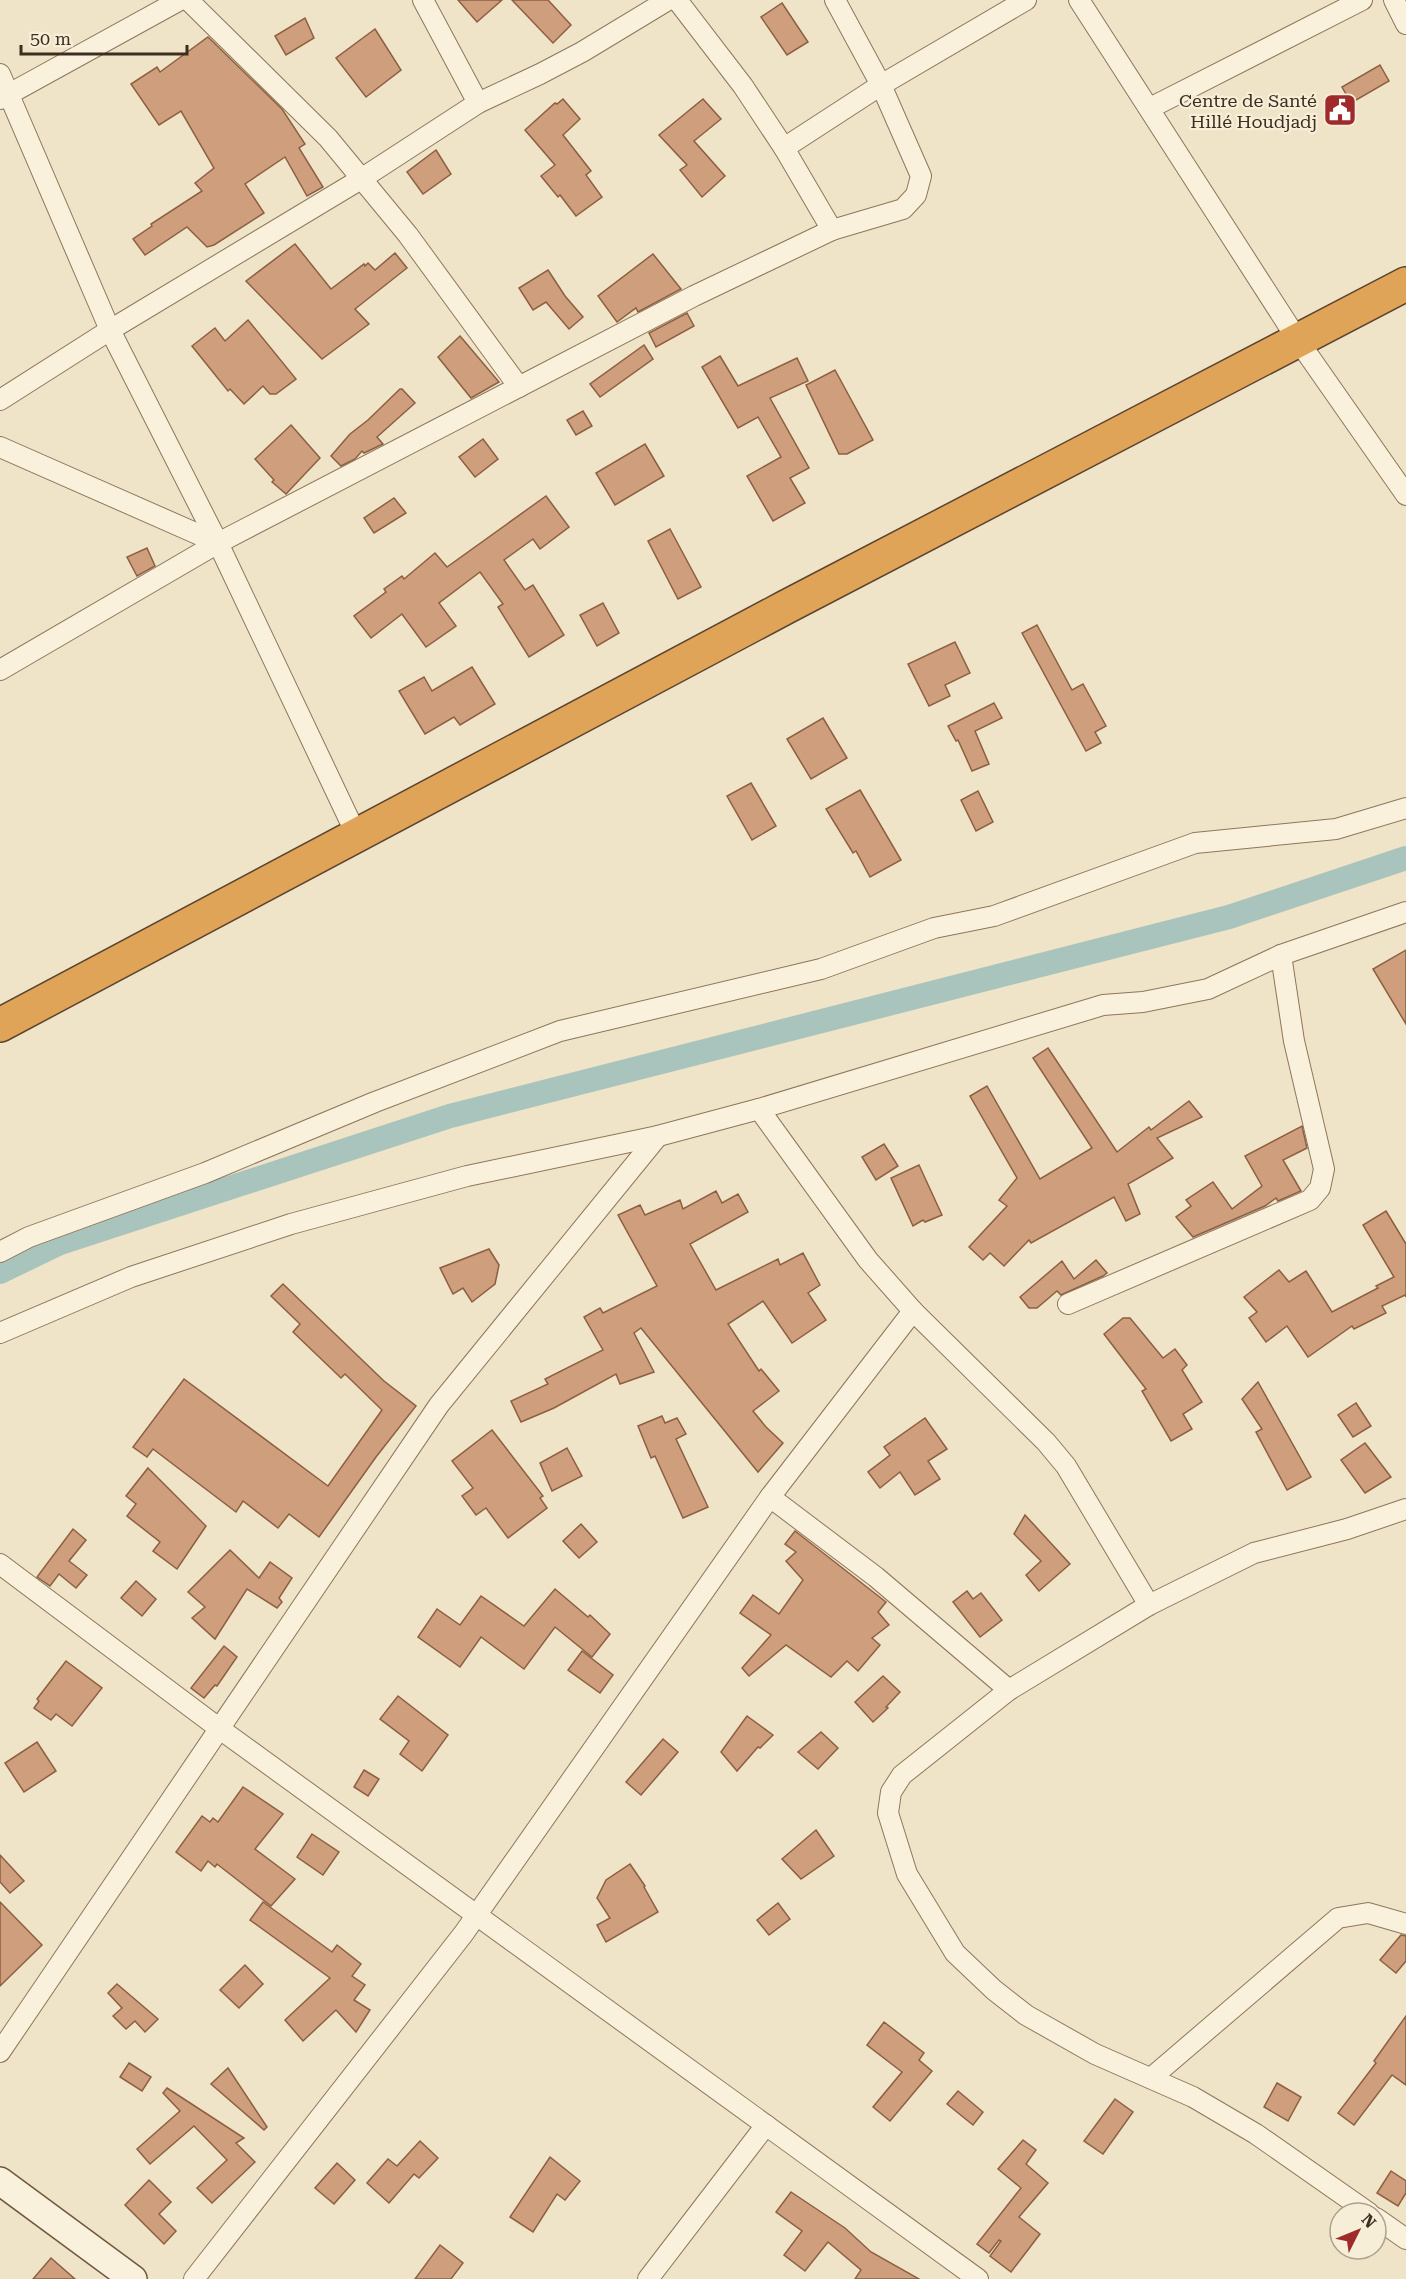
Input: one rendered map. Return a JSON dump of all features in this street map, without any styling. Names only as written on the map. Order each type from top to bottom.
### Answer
[{"type":"highway","points":[[0,1025],[786,607],[1406,284]]},
{"type":"main road","points":[[0,2181],[133,2279]]},
{"type":"street","points":[[5,96],[180,0]]},
{"type":"street","points":[[188,0],[328,138],[415,243],[519,387]]},
{"type":"street","points":[[423,0],[477,103]]},
{"type":"street","points":[[0,400],[110,330],[362,179],[477,103],[582,52],[668,0]]},
{"type":"street","points":[[676,0],[743,86],[784,148],[832,230]]},
{"type":"street","points":[[0,670],[218,543],[694,296],[832,230],[903,209],[916,195],[921,176],[881,85],[835,0]]},
{"type":"street","points":[[784,148],[881,85],[1026,0]]},
{"type":"street","points":[[1079,0],[1297,339],[1406,495]]},
{"type":"street","points":[[1150,108],[1362,0]]},
{"type":"street","points":[[1394,0],[1406,24]]},
{"type":"street","points":[[0,74],[5,96],[110,330],[218,543],[357,836]]},
{"type":"street","points":[[0,447],[218,543]]},
{"type":"street","points":[[0,1252],[29,1237],[205,1173],[375,1102],[560,1032],[821,969],[934,928],[994,916],[1195,843],[1336,829],[1406,808]]},
{"type":"street","points":[[0,1333],[131,1277],[291,1224],[467,1176],[658,1136],[759,1109],[1103,1005],[1143,1002],[1208,989],[1281,955],[1406,912]]},
{"type":"street","points":[[1068,1304],[1310,1200],[1320,1188],[1324,1168],[1294,1041],[1281,955]]},
{"type":"street","points":[[759,1109],[868,1260],[913,1311],[1029,1424],[1066,1466],[1149,1605]]},
{"type":"street","points":[[0,2052],[440,1405],[658,1136]]},
{"type":"street","points":[[194,2279],[477,1915],[770,1497],[913,1311]]},
{"type":"street","points":[[770,1497],[876,1577],[1009,1690]]},
{"type":"street","points":[[1352,2201],[1256,2134],[1193,2097],[1095,2054],[1026,2015],[994,1990],[955,1953],[907,1874],[888,1813],[891,1792],[902,1775],[1009,1690],[1149,1605],[1254,1553],[1347,1529],[1406,1509]]},
{"type":"street","points":[[0,1564],[220,1729],[978,2279]]},
{"type":"street","points":[[1150,2078],[1338,1918],[1368,1913],[1406,1924]]},
{"type":"street","points":[[648,2279],[766,2125]]},
{"type":"street","points":[[1388,2226],[1406,2239]]},
{"type":"building","points":[[458,0],[502,0],[477,22]]},
{"type":"building","points":[[512,0],[548,0],[571,25],[553,43]]},
{"type":"building","points":[[782,3],[808,42],[787,55],[761,17]]},
{"type":"building","points":[[305,18],[314,38],[286,55],[275,36]]},
{"type":"building","points":[[375,29],[401,70],[366,97],[336,58]]},
{"type":"building","points":[[208,37],[282,109],[305,144],[299,148],[323,187],[307,196],[285,157],[245,184],[264,213],[214,245],[207,247],[187,227],[145,255],[133,239],[152,226],[151,224],[202,191],[195,183],[214,168],[181,111],[159,125],[131,84],[157,67],[160,72]]},
{"type":"building","points":[[1380,65],[1389,81],[1351,103],[1342,87]]},
{"type":"building","points":[[563,99],[580,119],[563,135],[591,171],[586,175],[602,197],[576,216],[541,176],[555,165],[525,130],[555,103]]},
{"type":"building","points":[[703,99],[721,119],[694,141],[725,176],[702,197],[680,170],[687,165],[659,135]]},
{"type":"building","points":[[436,150],[451,174],[423,194],[407,172]]},
{"type":"building","points":[[295,244],[331,289],[364,264],[365,266],[368,263],[375,270],[395,253],[407,268],[355,309],[369,324],[322,359],[246,281]]},
{"type":"building","points":[[653,254],[681,289],[638,312],[636,308],[617,322],[598,296]]},
{"type":"building","points":[[548,270],[565,296],[583,317],[569,329],[546,302],[533,310],[519,288]]},
{"type":"building","points":[[687,313],[694,326],[656,347],[649,333]]},
{"type":"building","points":[[248,320],[296,379],[276,394],[270,394],[263,386],[244,404],[230,389],[228,391],[192,346],[215,328],[225,341]]},
{"type":"building","points":[[460,336],[499,382],[471,398],[438,357]]},
{"type":"building","points":[[644,345],[653,359],[600,397],[590,384]]},
{"type":"building","points":[[720,356],[738,386],[797,358],[808,381],[770,398],[809,468],[790,478],[805,503],[773,521],[747,476],[781,457],[758,417],[738,428],[702,367]]},
{"type":"building","points":[[835,370],[873,440],[847,454],[839,454],[806,385]]},
{"type":"building","points":[[400,389],[415,403],[377,437],[383,444],[364,453],[362,451],[355,459],[341,466],[331,456],[350,434]]},
{"type":"building","points":[[583,411],[592,426],[576,435],[567,420]]},
{"type":"building","points":[[291,425],[320,458],[286,494],[272,482],[274,480],[255,459]]},
{"type":"building","points":[[483,439],[498,459],[475,477],[459,457]]},
{"type":"building","points":[[645,444],[664,476],[615,505],[596,473]]},
{"type":"building","points":[[546,496],[569,527],[540,549],[533,539],[504,560],[525,590],[533,585],[564,635],[529,657],[498,607],[503,604],[480,572],[439,603],[456,626],[426,647],[402,614],[371,638],[354,616],[386,592],[384,589],[402,576],[404,579],[435,553],[447,567]]},
{"type":"building","points":[[394,498],[406,513],[374,533],[364,518]]},
{"type":"building","points":[[670,529],[701,587],[678,599],[648,541]]},
{"type":"building","points":[[147,548],[155,566],[137,576],[127,557]]},
{"type":"building","points":[[603,603],[619,633],[597,646],[580,615]]},
{"type":"building","points":[[1037,625],[1072,690],[1083,684],[1106,726],[1095,732],[1101,743],[1086,751],[1022,633]]},
{"type":"building","points":[[955,642],[970,673],[945,685],[950,696],[929,706],[908,664]]},
{"type":"building","points":[[472,667],[495,704],[460,725],[454,717],[425,734],[399,691],[424,677],[432,691]]},
{"type":"building","points":[[994,703],[1002,718],[975,731],[989,764],[972,771],[958,740],[956,741],[948,726]]},
{"type":"building","points":[[823,718],[847,758],[811,779],[787,739]]},
{"type":"building","points":[[751,783],[776,826],[752,840],[727,796]]},
{"type":"building","points":[[860,790],[901,860],[870,877],[856,851],[853,853],[826,809]]},
{"type":"building","points":[[978,791],[993,822],[976,831],[961,800]]},
{"type":"building","points":[[1406,950],[1406,1024],[1373,969]]},
{"type":"building","points":[[1048,1048],[1117,1152],[1149,1127],[1151,1130],[1189,1101],[1202,1117],[1157,1138],[1173,1158],[1128,1184],[1140,1214],[1126,1221],[1114,1197],[1031,1243],[1029,1240],[1004,1266],[990,1253],[983,1260],[969,1247],[1007,1206],[999,1200],[1017,1178],[970,1096],[987,1086],[1040,1179],[1092,1148],[1033,1058]]},
{"type":"building","points":[[1302,1126],[1307,1148],[1283,1160],[1301,1191],[1278,1201],[1276,1198],[1265,1206],[1193,1237],[1176,1217],[1191,1206],[1186,1200],[1213,1182],[1232,1209],[1262,1186],[1245,1156]]},
{"type":"building","points":[[884,1144],[898,1166],[876,1180],[862,1157]]},
{"type":"building","points":[[919,1165],[942,1215],[925,1222],[923,1220],[913,1226],[891,1178]]},
{"type":"building","points":[[716,1191],[722,1203],[738,1194],[748,1212],[690,1244],[716,1290],[778,1259],[780,1265],[803,1253],[820,1285],[808,1293],[826,1320],[792,1343],[763,1301],[728,1324],[759,1371],[761,1369],[779,1391],[753,1411],[783,1443],[758,1472],[641,1328],[634,1333],[654,1372],[620,1384],[616,1374],[554,1408],[521,1422],[511,1401],[548,1384],[545,1379],[603,1350],[584,1317],[600,1308],[603,1313],[657,1286],[618,1215],[640,1205],[645,1215],[680,1200],[683,1209]]},
{"type":"building","points":[[1386,1211],[1406,1244],[1406,1297],[1405,1295],[1382,1306],[1386,1313],[1354,1329],[1352,1326],[1308,1357],[1287,1326],[1266,1342],[1249,1318],[1257,1312],[1244,1297],[1279,1270],[1289,1282],[1306,1271],[1332,1312],[1394,1277],[1363,1225]]},
{"type":"building","points":[[489,1249],[499,1265],[495,1284],[472,1302],[463,1288],[453,1294],[440,1268]]},
{"type":"building","points":[[1096,1260],[1107,1273],[1103,1276],[1061,1295],[1057,1291],[1037,1308],[1029,1308],[1020,1297],[1062,1261],[1074,1279]]},
{"type":"building","points":[[283,1284],[384,1381],[416,1406],[319,1537],[289,1514],[278,1528],[243,1501],[236,1512],[153,1449],[147,1457],[133,1447],[184,1379],[328,1486],[382,1410],[345,1374],[341,1378],[293,1332],[300,1324],[271,1296]]},
{"type":"building","points":[[1123,1318],[1130,1318],[1163,1358],[1175,1349],[1187,1365],[1182,1370],[1202,1402],[1183,1414],[1192,1429],[1171,1441],[1142,1391],[1146,1389],[1104,1334]]},
{"type":"building","points":[[1258,1382],[1311,1477],[1287,1490],[1256,1432],[1262,1429],[1242,1399]]},
{"type":"building","points":[[1356,1403],[1371,1426],[1353,1437],[1338,1415]]},
{"type":"building","points":[[662,1416],[665,1423],[677,1418],[686,1434],[676,1439],[708,1507],[683,1518],[655,1456],[651,1458],[638,1426]]},
{"type":"building","points":[[925,1418],[947,1449],[928,1461],[940,1479],[915,1495],[900,1472],[880,1488],[868,1472],[890,1455],[884,1447]]},
{"type":"building","points":[[492,1430],[543,1496],[540,1498],[547,1508],[508,1538],[486,1508],[476,1515],[462,1496],[473,1488],[452,1461]]},
{"type":"building","points":[[1365,1443],[1391,1477],[1365,1493],[1341,1460]]},
{"type":"building","points":[[567,1448],[582,1476],[552,1491],[540,1463]]},
{"type":"building","points":[[148,1468],[206,1526],[177,1569],[153,1551],[160,1542],[127,1516],[136,1504],[126,1496]]},
{"type":"building","points":[[1025,1515],[1070,1564],[1039,1591],[1026,1575],[1041,1561],[1014,1534]]},
{"type":"building","points":[[581,1524],[597,1542],[579,1558],[563,1541]]},
{"type":"building","points":[[73,1529],[86,1540],[69,1561],[87,1575],[76,1588],[59,1574],[50,1586],[37,1577]]},
{"type":"building","points":[[795,1531],[886,1602],[878,1612],[889,1625],[872,1638],[880,1645],[858,1671],[847,1661],[831,1677],[786,1645],[749,1676],[742,1668],[771,1635],[740,1613],[753,1595],[779,1614],[803,1580],[786,1561],[796,1552],[785,1544]]},
{"type":"building","points":[[230,1550],[259,1578],[270,1562],[292,1578],[279,1598],[282,1602],[277,1608],[247,1589],[215,1639],[192,1618],[205,1607],[188,1592]]},
{"type":"building","points":[[136,1581],[156,1599],[142,1616],[121,1598]]},
{"type":"building","points":[[555,1589],[588,1617],[590,1615],[610,1634],[592,1657],[555,1627],[524,1669],[481,1637],[460,1667],[418,1637],[437,1609],[460,1625],[481,1596],[524,1626]]},
{"type":"building","points":[[967,1591],[973,1599],[981,1593],[1002,1620],[980,1637],[953,1602]]},
{"type":"building","points":[[224,1646],[237,1657],[217,1686],[215,1685],[204,1698],[191,1688]]},
{"type":"building","points":[[582,1651],[613,1675],[600,1693],[568,1670]]},
{"type":"building","points":[[66,1661],[102,1688],[72,1726],[56,1714],[51,1720],[34,1708],[39,1701],[37,1699]]},
{"type":"building","points":[[883,1676],[900,1692],[873,1722],[855,1702]]},
{"type":"building","points":[[398,1696],[448,1735],[422,1771],[400,1754],[409,1741],[380,1719]]},
{"type":"building","points":[[747,1716],[773,1735],[760,1748],[758,1747],[737,1771],[721,1752]]},
{"type":"building","points":[[821,1732],[838,1748],[818,1769],[798,1752]]},
{"type":"building","points":[[663,1739],[678,1752],[641,1795],[626,1782]]},
{"type":"building","points":[[37,1742],[56,1771],[24,1792],[5,1763]]},
{"type":"building","points":[[364,1770],[379,1779],[368,1796],[354,1787]]},
{"type":"building","points":[[243,1787],[283,1814],[255,1849],[295,1879],[271,1906],[217,1864],[215,1867],[208,1861],[201,1871],[176,1852],[202,1816],[210,1822],[213,1818],[218,1822]]},
{"type":"building","points":[[816,1830],[834,1856],[801,1879],[782,1859]]},
{"type":"building","points":[[312,1834],[339,1852],[323,1875],[297,1857]]},
{"type":"building","points":[[0,1855],[24,1881],[10,1893],[0,1882]]},
{"type":"building","points":[[630,1864],[645,1886],[658,1912],[606,1942],[597,1925],[610,1918],[597,1898],[606,1880]]},
{"type":"building","points":[[0,1902],[42,1945],[0,1986]]},
{"type":"building","points":[[263,1902],[332,1952],[337,1945],[361,1964],[352,1976],[365,1985],[354,2000],[370,2010],[356,2032],[336,2010],[303,2041],[285,2020],[330,1978],[250,1920]]},
{"type":"building","points":[[778,1903],[790,1919],[769,1935],[757,1920]]},
{"type":"building","points":[[1401,1935],[1406,1936],[1406,1961],[1396,1973],[1380,1960]]},
{"type":"building","points":[[245,1965],[263,1984],[239,2008],[220,1990]]},
{"type":"building","points":[[117,1984],[158,2019],[145,2032],[135,2021],[126,2029],[113,2016],[122,2008],[108,1993]]},
{"type":"building","points":[[1406,2016],[1406,2085],[1392,2075],[1354,2125],[1338,2113],[1376,2063],[1374,2061]]},
{"type":"building","points":[[884,2022],[924,2053],[919,2060],[932,2071],[890,2121],[873,2107],[902,2072],[867,2045]]},
{"type":"building","points":[[129,2063],[151,2077],[142,2091],[120,2077]]},
{"type":"building","points":[[228,2068],[267,2127],[264,2130],[211,2084]]},
{"type":"building","points":[[1277,2083],[1301,2097],[1288,2121],[1264,2107]]},
{"type":"building","points":[[167,2088],[244,2138],[236,2143],[255,2162],[212,2203],[197,2188],[227,2160],[194,2126],[150,2164],[137,2149],[180,2111],[163,2093]]},
{"type":"building","points":[[958,2091],[983,2112],[973,2125],[947,2104]]},
{"type":"building","points":[[1115,2099],[1133,2112],[1103,2154],[1084,2141]]},
{"type":"building","points":[[1023,2140],[1036,2150],[1026,2164],[1048,2183],[1019,2217],[1040,2234],[1011,2272],[990,2256],[1001,2241],[999,2240],[989,2253],[977,2244],[1021,2188],[998,2169]]},
{"type":"building","points":[[420,2141],[438,2158],[419,2178],[414,2174],[389,2203],[367,2183],[388,2159],[397,2166]]},
{"type":"building","points":[[550,2157],[580,2181],[565,2200],[557,2194],[533,2232],[510,2217]]},
{"type":"building","points":[[337,2163],[355,2180],[334,2204],[315,2188]]},
{"type":"building","points":[[1391,2171],[1406,2181],[1406,2193],[1398,2206],[1377,2193]]},
{"type":"building","points":[[149,2180],[171,2202],[159,2214],[176,2231],[164,2244],[125,2205]]},
{"type":"building","points":[[791,2192],[845,2228],[871,2252],[919,2279],[855,2279],[861,2270],[828,2242],[805,2271],[784,2255],[802,2231],[776,2212]]},
{"type":"building","points":[[440,2245],[463,2263],[451,2279],[415,2279]]},
{"type":"building","points":[[51,2258],[75,2279],[33,2279]]},
{"type":"waterway","points":[[0,1272],[60,1243],[450,1116],[1229,917],[1406,858]]},
{"type":"place","name":"Centre de Santé Hillé Houdjadj","points":[[1340,110]]}]
